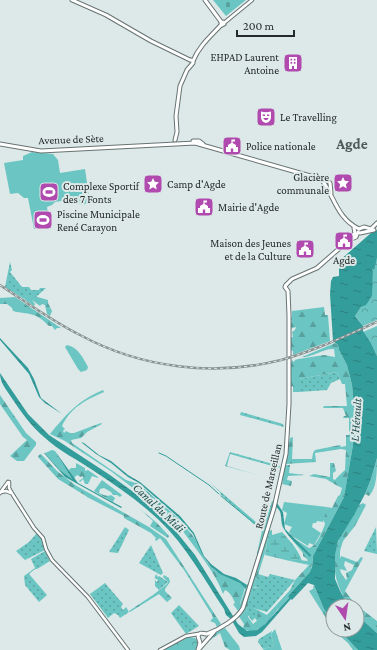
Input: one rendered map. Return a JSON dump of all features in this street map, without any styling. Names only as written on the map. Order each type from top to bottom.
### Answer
[{"type":"main road","points":[[74,0],[106,15],[190,62]]},
{"type":"main road","points":[[174,141],[176,134],[179,90],[190,62],[222,23],[205,0]]},
{"type":"main road","name":"Avenue de Sète","points":[[174,141],[199,141],[203,144]]},
{"type":"main road","name":"Avenue de Sète","points":[[0,144],[41,151],[142,145],[174,141],[203,144]]},
{"type":"main road","points":[[203,144],[320,179],[326,184],[338,210],[354,228],[359,231],[373,230],[377,225]]},
{"type":"main road","points":[[326,184],[329,182],[331,193]]},
{"type":"main road","points":[[344,217],[359,231]]},
{"type":"main road","points":[[350,240],[355,233],[354,228]]},
{"type":"main road","points":[[329,257],[356,237],[359,231]]},
{"type":"main road","points":[[329,257],[334,255],[350,241],[356,239],[359,231]]},
{"type":"main road","name":"Route de Marseillan","points":[[222,626],[238,615],[244,608],[270,523],[286,454],[288,431],[289,355],[288,287],[291,280],[317,268],[329,257]]},
{"type":"main road","points":[[198,650],[199,634],[202,632],[206,634],[222,626]]},
{"type":"main road","points":[[198,650],[206,640],[222,626]]},
{"type":"main road","points":[[206,634],[206,640]]},
{"type":"main road","points":[[199,640],[202,642],[206,640]]},
{"type":"street","points":[[222,23],[252,0]]},
{"type":"street","points":[[0,492],[9,482],[9,491]]},
{"type":"street","points":[[4,487],[13,495],[34,528],[44,538],[46,549],[52,560],[88,597],[128,650]]},
{"type":"street","points":[[0,492],[9,491]]},
{"type":"street","points":[[160,650],[186,636],[199,634]]},
{"type":"street","points":[[186,636],[194,636],[199,640]]},
{"type":"green space","points":[[213,0],[246,0],[226,16]]},
{"type":"green space","name":"Complexe Sportif des 7 Fonts","points":[[32,152],[53,154],[58,160],[60,173],[85,169],[90,203],[80,205],[79,198],[55,202],[47,207],[50,225],[34,229],[28,198],[24,198],[18,193],[10,194],[4,163],[23,160],[23,156]]},
{"type":"green space","points":[[377,258],[377,320],[363,326],[355,316],[361,307],[371,298],[372,270]]},
{"type":"green space","points":[[10,262],[12,270],[10,272],[22,287],[29,287],[31,290],[46,288],[36,297],[27,295],[24,299],[5,287]]},
{"type":"green space","points":[[27,294],[48,300],[52,311],[50,316],[47,314],[45,305],[42,304],[40,306],[32,300],[35,304],[34,306],[24,299]]},
{"type":"green space","points":[[15,297],[61,328],[57,328],[55,330],[52,326],[49,326],[40,318],[32,314],[13,311],[7,304],[0,304],[0,298]]},
{"type":"green space","points":[[324,307],[325,315],[328,315],[330,341],[293,355],[293,351],[290,350],[289,338],[293,337],[292,332],[296,327],[292,328],[289,332],[289,323],[292,322],[290,318],[292,317],[292,311]]},
{"type":"green space","points":[[377,326],[377,356],[371,343],[363,332]]},
{"type":"green space","points":[[335,343],[338,345],[347,365],[352,385],[355,417],[353,445],[344,497],[313,556],[311,571],[263,626],[254,631],[249,631],[243,629],[244,624],[238,615],[244,607],[241,605],[238,611],[233,604],[235,603],[230,594],[225,590],[223,594],[210,568],[180,527],[183,524],[192,535],[213,569],[235,579],[245,588],[240,604],[247,585],[253,577],[258,562],[257,553],[262,531],[272,501],[275,502],[265,553],[246,612],[249,613],[248,617],[253,624],[259,619],[257,615],[259,613],[252,611],[252,607],[267,615],[290,590],[295,580],[309,565],[290,561],[293,559],[308,560],[303,556],[303,553],[293,541],[295,539],[309,548],[314,545],[325,524],[323,519],[327,507],[332,508],[340,495],[342,488],[326,479],[309,476],[314,474],[330,477],[330,463],[334,463],[336,471],[333,473],[333,479],[335,480],[345,470],[346,450],[341,449],[315,453],[316,462],[285,464],[290,438],[293,437],[292,459],[312,459],[315,450],[340,445],[341,447],[346,446],[346,435],[349,435],[349,418],[343,418],[346,416],[343,408],[323,408],[324,406],[347,406],[345,384],[342,384],[337,372],[299,379],[299,392],[293,392],[293,386],[290,387],[290,366],[292,360],[294,362],[298,359],[324,355],[335,357],[334,349],[330,349],[310,356],[302,357]]},
{"type":"green space","points":[[67,345],[71,346],[80,353],[88,367],[87,370],[81,372],[78,369],[65,347]]},
{"type":"green space","points":[[337,372],[340,379],[331,383],[327,390],[299,392],[299,379]]},
{"type":"green space","points":[[103,390],[104,392],[85,401],[74,409],[62,426],[65,429],[63,431],[64,433],[66,431],[74,433],[101,423],[102,424],[87,432],[81,438],[71,440],[72,443],[126,480],[139,484],[180,520],[176,523],[112,472],[65,441],[50,434],[61,420],[80,403]]},
{"type":"green space","points":[[0,395],[26,433],[36,442],[36,445],[24,461],[17,461],[10,456],[27,440],[23,437],[0,404]]},
{"type":"green space","points":[[241,412],[283,424],[284,427],[240,415]]},
{"type":"green space","points":[[52,450],[55,451],[72,479],[60,470],[45,453]]},
{"type":"green space","points":[[230,452],[280,466],[279,468],[230,454],[227,466],[258,475],[225,466]]},
{"type":"green space","points":[[41,454],[57,471],[75,485],[149,527],[166,539],[221,624],[217,627],[215,623],[210,621],[213,618],[212,615],[184,570],[160,538],[156,541],[156,538],[151,533],[58,479],[38,457]]},
{"type":"green space","points":[[377,458],[377,474],[374,489],[369,496],[365,494]]},
{"type":"green space","points":[[76,463],[85,468],[85,471],[88,470],[98,478],[92,476],[88,484],[85,484],[83,479],[80,482],[79,481],[83,478],[83,476],[81,477],[77,475],[74,478],[69,470],[71,468],[76,468]]},
{"type":"green space","points":[[285,465],[290,465],[289,473],[305,475],[288,476],[287,480],[292,481],[291,486],[282,484],[283,481],[281,480]]},
{"type":"green space","points":[[102,480],[122,495],[120,497],[113,495],[104,488],[100,489],[99,493],[107,496],[111,495],[115,498],[113,502],[94,491]]},
{"type":"green space","points":[[208,481],[256,522],[254,524],[221,495],[220,492]]},
{"type":"green space","points":[[284,502],[327,507],[323,522],[317,521],[316,523],[313,523],[312,527],[321,533],[314,545],[309,543],[308,546],[292,536],[289,532],[292,527],[284,524],[287,513],[282,510]]},
{"type":"green space","points":[[363,503],[366,505],[355,526],[343,541],[340,551],[340,559],[341,556],[357,562],[361,557],[363,558],[345,591],[350,598],[344,598],[339,588],[335,572],[335,555],[342,533],[359,505]],"holes":[[[345,561],[354,565],[352,570],[346,573],[346,580],[340,569],[347,571],[344,565]]]},
{"type":"green space","points":[[140,509],[157,523],[169,536],[168,538],[150,526],[153,521]]},
{"type":"green space","points":[[125,527],[129,530],[118,553],[109,552]]},
{"type":"green space","points":[[376,527],[377,554],[364,551]]},
{"type":"green space","points":[[272,530],[272,535],[282,532],[296,549],[302,561],[293,559],[290,561],[265,555],[269,531]]},
{"type":"green space","points":[[37,533],[42,538],[45,550],[25,560],[16,551],[29,542]]},
{"type":"green space","points":[[151,545],[163,573],[161,575],[139,563]]},
{"type":"green space","points":[[45,551],[50,561],[29,574],[47,595],[39,602],[25,585],[24,576],[35,568],[31,559]]},
{"type":"green space","points":[[156,574],[158,577],[159,576],[168,582],[159,590],[155,586],[155,580],[157,582],[158,580],[155,578],[154,580]]},
{"type":"green space","points":[[258,574],[268,577],[270,574],[295,580],[267,612],[253,608],[259,613],[259,619],[257,621],[255,618],[252,621],[246,612],[253,588],[260,587],[254,587]]},
{"type":"green space","points":[[164,575],[169,578],[170,582],[165,591],[172,598],[167,602],[159,594],[130,612],[129,611],[167,584],[168,582],[163,577]]},
{"type":"green space","points":[[105,583],[123,604],[121,607],[123,610],[126,607],[129,612],[120,618],[114,613],[108,618],[90,594]]},
{"type":"green space","points":[[314,585],[325,611],[325,616],[309,591],[313,589]]},
{"type":"green space","points":[[179,605],[199,626],[186,634],[171,613]]},
{"type":"green space","points":[[365,612],[377,621],[377,633],[365,622]]},
{"type":"green space","points":[[225,628],[239,646],[240,650],[230,650],[225,647],[220,633],[210,640],[209,638]]},
{"type":"green space","points":[[275,629],[282,650],[264,650],[263,649],[274,646],[271,634]]},
{"type":"green space","points":[[272,631],[271,634],[274,646],[263,649],[258,642],[259,639]]},
{"type":"green space","points":[[189,637],[195,638],[198,641],[196,650],[163,650]]},
{"type":"green space","points":[[342,638],[347,638],[358,650],[353,650]]},
{"type":"water","name":"L'Hérault","points":[[377,230],[377,258],[374,270],[372,270],[372,296],[366,305],[361,307],[355,316],[363,326],[363,331],[377,356],[377,458],[365,494],[338,541],[335,555],[335,579],[344,598],[325,598],[325,611],[314,585],[308,583],[292,600],[290,600],[262,632],[256,636],[244,637],[239,633],[231,619],[226,615],[224,609],[194,563],[178,541],[160,521],[128,494],[56,447],[39,433],[22,413],[5,389],[0,373],[28,414],[49,435],[139,496],[170,524],[195,555],[238,624],[247,631],[257,630],[265,624],[289,598],[288,596],[310,572],[313,556],[344,497],[353,445],[355,417],[352,385],[347,365],[338,345],[333,341],[330,294],[331,281],[333,277],[339,276],[339,261],[371,233]]},
{"type":"water","points":[[0,338],[28,368],[41,398],[62,414],[45,403],[39,397],[29,374],[0,340]]},
{"type":"water","points":[[81,442],[140,482],[180,516],[194,533],[204,556],[211,564],[224,574],[236,578],[247,585],[246,589],[240,583],[220,574],[211,567],[202,554],[193,534],[178,517],[139,483],[128,477]]},
{"type":"water","points":[[55,451],[78,483],[122,507],[121,508],[65,477],[44,453],[60,470],[72,479]]},
{"type":"water","points":[[277,503],[283,512],[285,529],[311,555],[310,557],[284,529],[281,514],[276,507]]},
{"type":"water","points":[[365,622],[377,633],[377,650],[358,650],[347,638],[365,638]]},
{"type":"waterway","points":[[159,453],[166,456],[209,485],[219,494]]},
{"type":"waterway","points":[[221,496],[261,529]]},
{"type":"railway","points":[[0,285],[59,324],[103,346],[153,362],[178,366],[230,368],[281,360],[317,348],[377,322]]},
{"type":"place","name":"EHPAD Laurent Antoine","points":[[293,63]]},
{"type":"place","name":"Le Travelling","points":[[266,117]]},
{"type":"place","name":"Police nationale","points":[[232,146]]},
{"type":"place","name":"Glacière communale","points":[[343,183]]},
{"type":"place","name":"Camp d'Agde","points":[[153,184]]},
{"type":"place","name":"Complexe Sportif des 7 Fonts","points":[[49,192]]},
{"type":"place","name":"Mairie d'Agde","points":[[204,207]]},
{"type":"place","name":"Piscine Municipale René Carayon","points":[[43,220]]},
{"type":"place","name":"Agde","points":[[344,241]]},
{"type":"place","name":"Maison des Jeunes et de la Culture","points":[[305,249]]},
{"type":"district","name":"Agde","points":[[352,144]]},
{"type":"water label","name":"Canal du Midi","points":[[159,508]]}]
